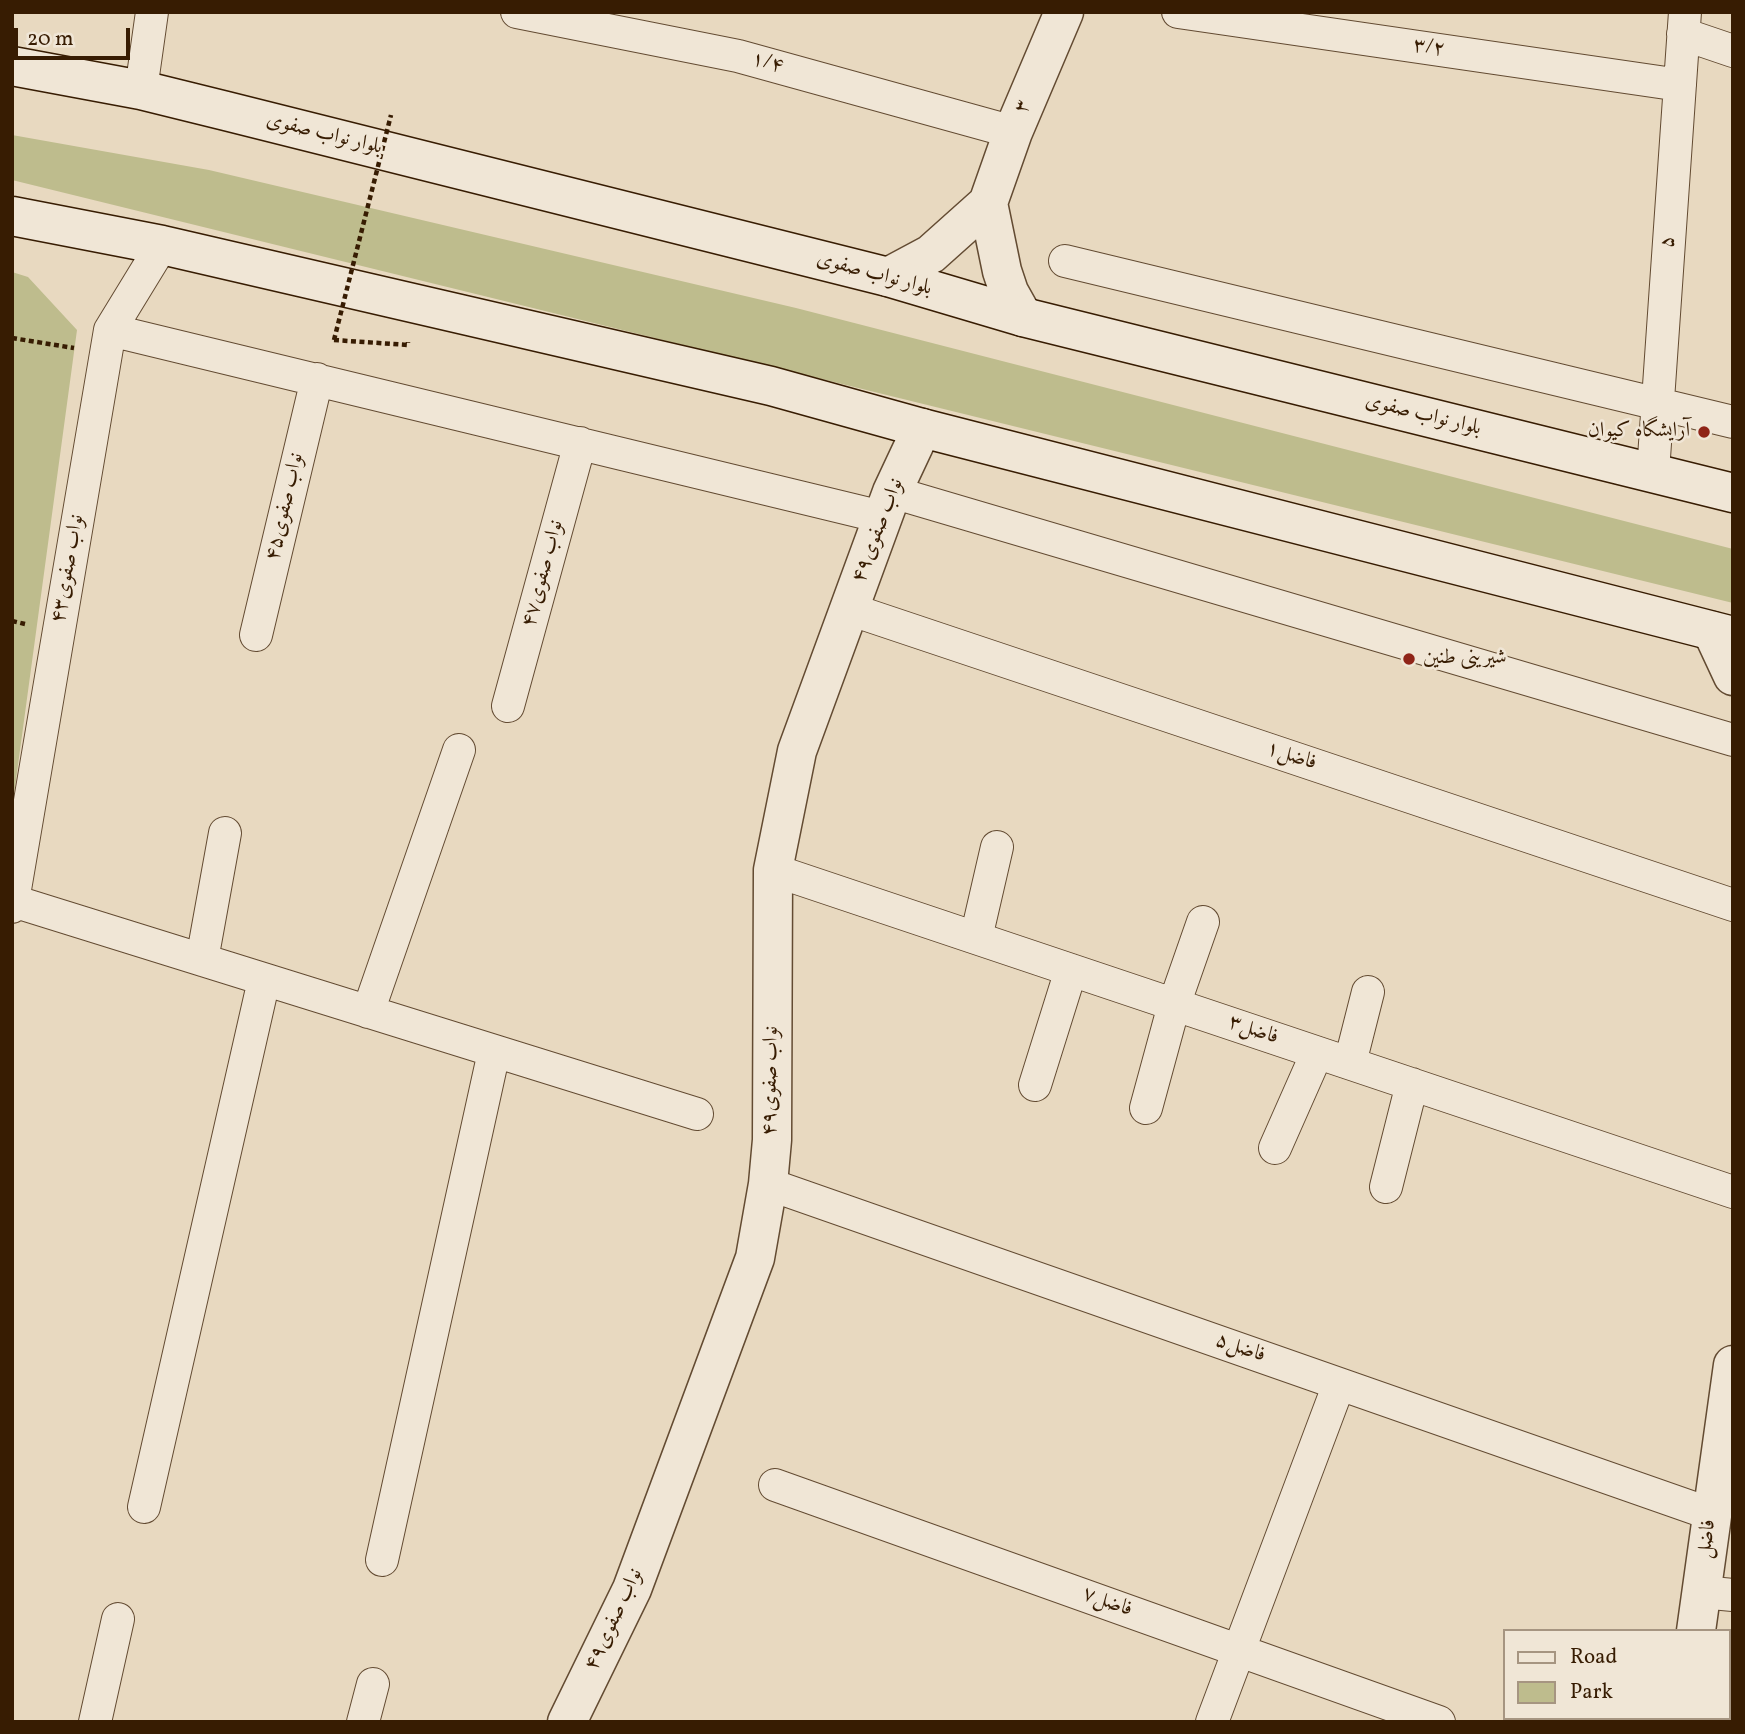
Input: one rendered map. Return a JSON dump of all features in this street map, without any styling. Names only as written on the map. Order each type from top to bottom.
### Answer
[{"type":"main road","name":"۳","points":[[888,277],[931,254],[988,203],[1013,132],[1064,12]]},
{"type":"main road","name":"بلوار نواب صفوی","points":[[12,66],[141,90],[888,277],[1023,317],[1733,493]]},
{"type":"main road","points":[[988,203],[1002,271],[1009,292],[1023,317]]},
{"type":"main road","points":[[12,216],[163,245],[771,386],[922,428],[1722,633],[1733,676]]},
{"type":"main road","name":"۴۹نواب صفوی","points":[[567,1722],[632,1589],[755,1258],[768,1184],[772,1140],[773,870],[797,751],[887,504],[922,428]]},
{"type":"main road","name":"فاضل","points":[[1697,1629],[1717,1593],[1711,1514],[1733,1365]]},
{"type":"street","points":[[141,90],[152,12]]},
{"type":"street","name":"۱/۴","points":[[517,12],[738,56],[1013,132]]},
{"type":"street","name":"۳/۲","points":[[1178,12],[1347,24],[1680,85]]},
{"type":"street","points":[[1684,23],[1733,51]]},
{"type":"street","name":"۵","points":[[1653,472],[1684,23]]},
{"type":"street","name":"۴۳نواب صفوی","points":[[13,904],[108,342],[163,245]]},
{"type":"street","points":[[1065,261],[1733,422]]},
{"type":"street","points":[[108,342],[317,379],[580,443],[887,504],[1733,740]]},
{"type":"street","name":"۴۵نواب صفوی","points":[[256,635],[317,379]]},
{"type":"street","name":"۴۷نواب صفوی","points":[[508,706],[580,443]]},
{"type":"street","name":"۱فاضل","points":[[849,609],[1733,905]]},
{"type":"street","points":[[368,1012],[459,750]]},
{"type":"street","points":[[202,960],[225,833]]},
{"type":"street","points":[[976,938],[997,847]]},
{"type":"street","name":"۳فاضل","points":[[773,870],[1733,1192]]},
{"type":"street","points":[[13,904],[202,960],[697,1115]]},
{"type":"street","points":[[1146,1108],[1174,1005],[1203,922]]},
{"type":"street","points":[[1035,1085],[1072,970]]},
{"type":"street","points":[[144,1507],[264,980]]},
{"type":"street","points":[[1350,1063],[1368,992]]},
{"type":"street","points":[[382,1560],[494,1052]]},
{"type":"street","points":[[1275,1148],[1317,1053]]},
{"type":"street","points":[[1386,1187],[1412,1084]]},
{"type":"street","name":"۵فاضل","points":[[768,1184],[1711,1514]]},
{"type":"street","points":[[1212,1722],[1339,1384]]},
{"type":"street","name":"۷فاضل","points":[[775,1485],[1439,1722]]},
{"type":"street","points":[[94,1722],[118,1619]]},
{"type":"street","points":[[363,1722],[373,1684]]},
{"type":"path","points":[[391,115],[334,340],[408,345]]},
{"type":"path","points":[[12,338],[108,342]]},
{"type":"green space","points":[[12,135],[209,170],[796,308],[1733,549],[1733,603],[12,180]]},
{"type":"green space","points":[[12,272],[28,277],[77,330],[12,809]]},
{"type":"place","name":"آرایشگاه کیوان","points":[[1704,432]]},
{"type":"place","name":"شیرینی طنین","points":[[1409,659]]}]
